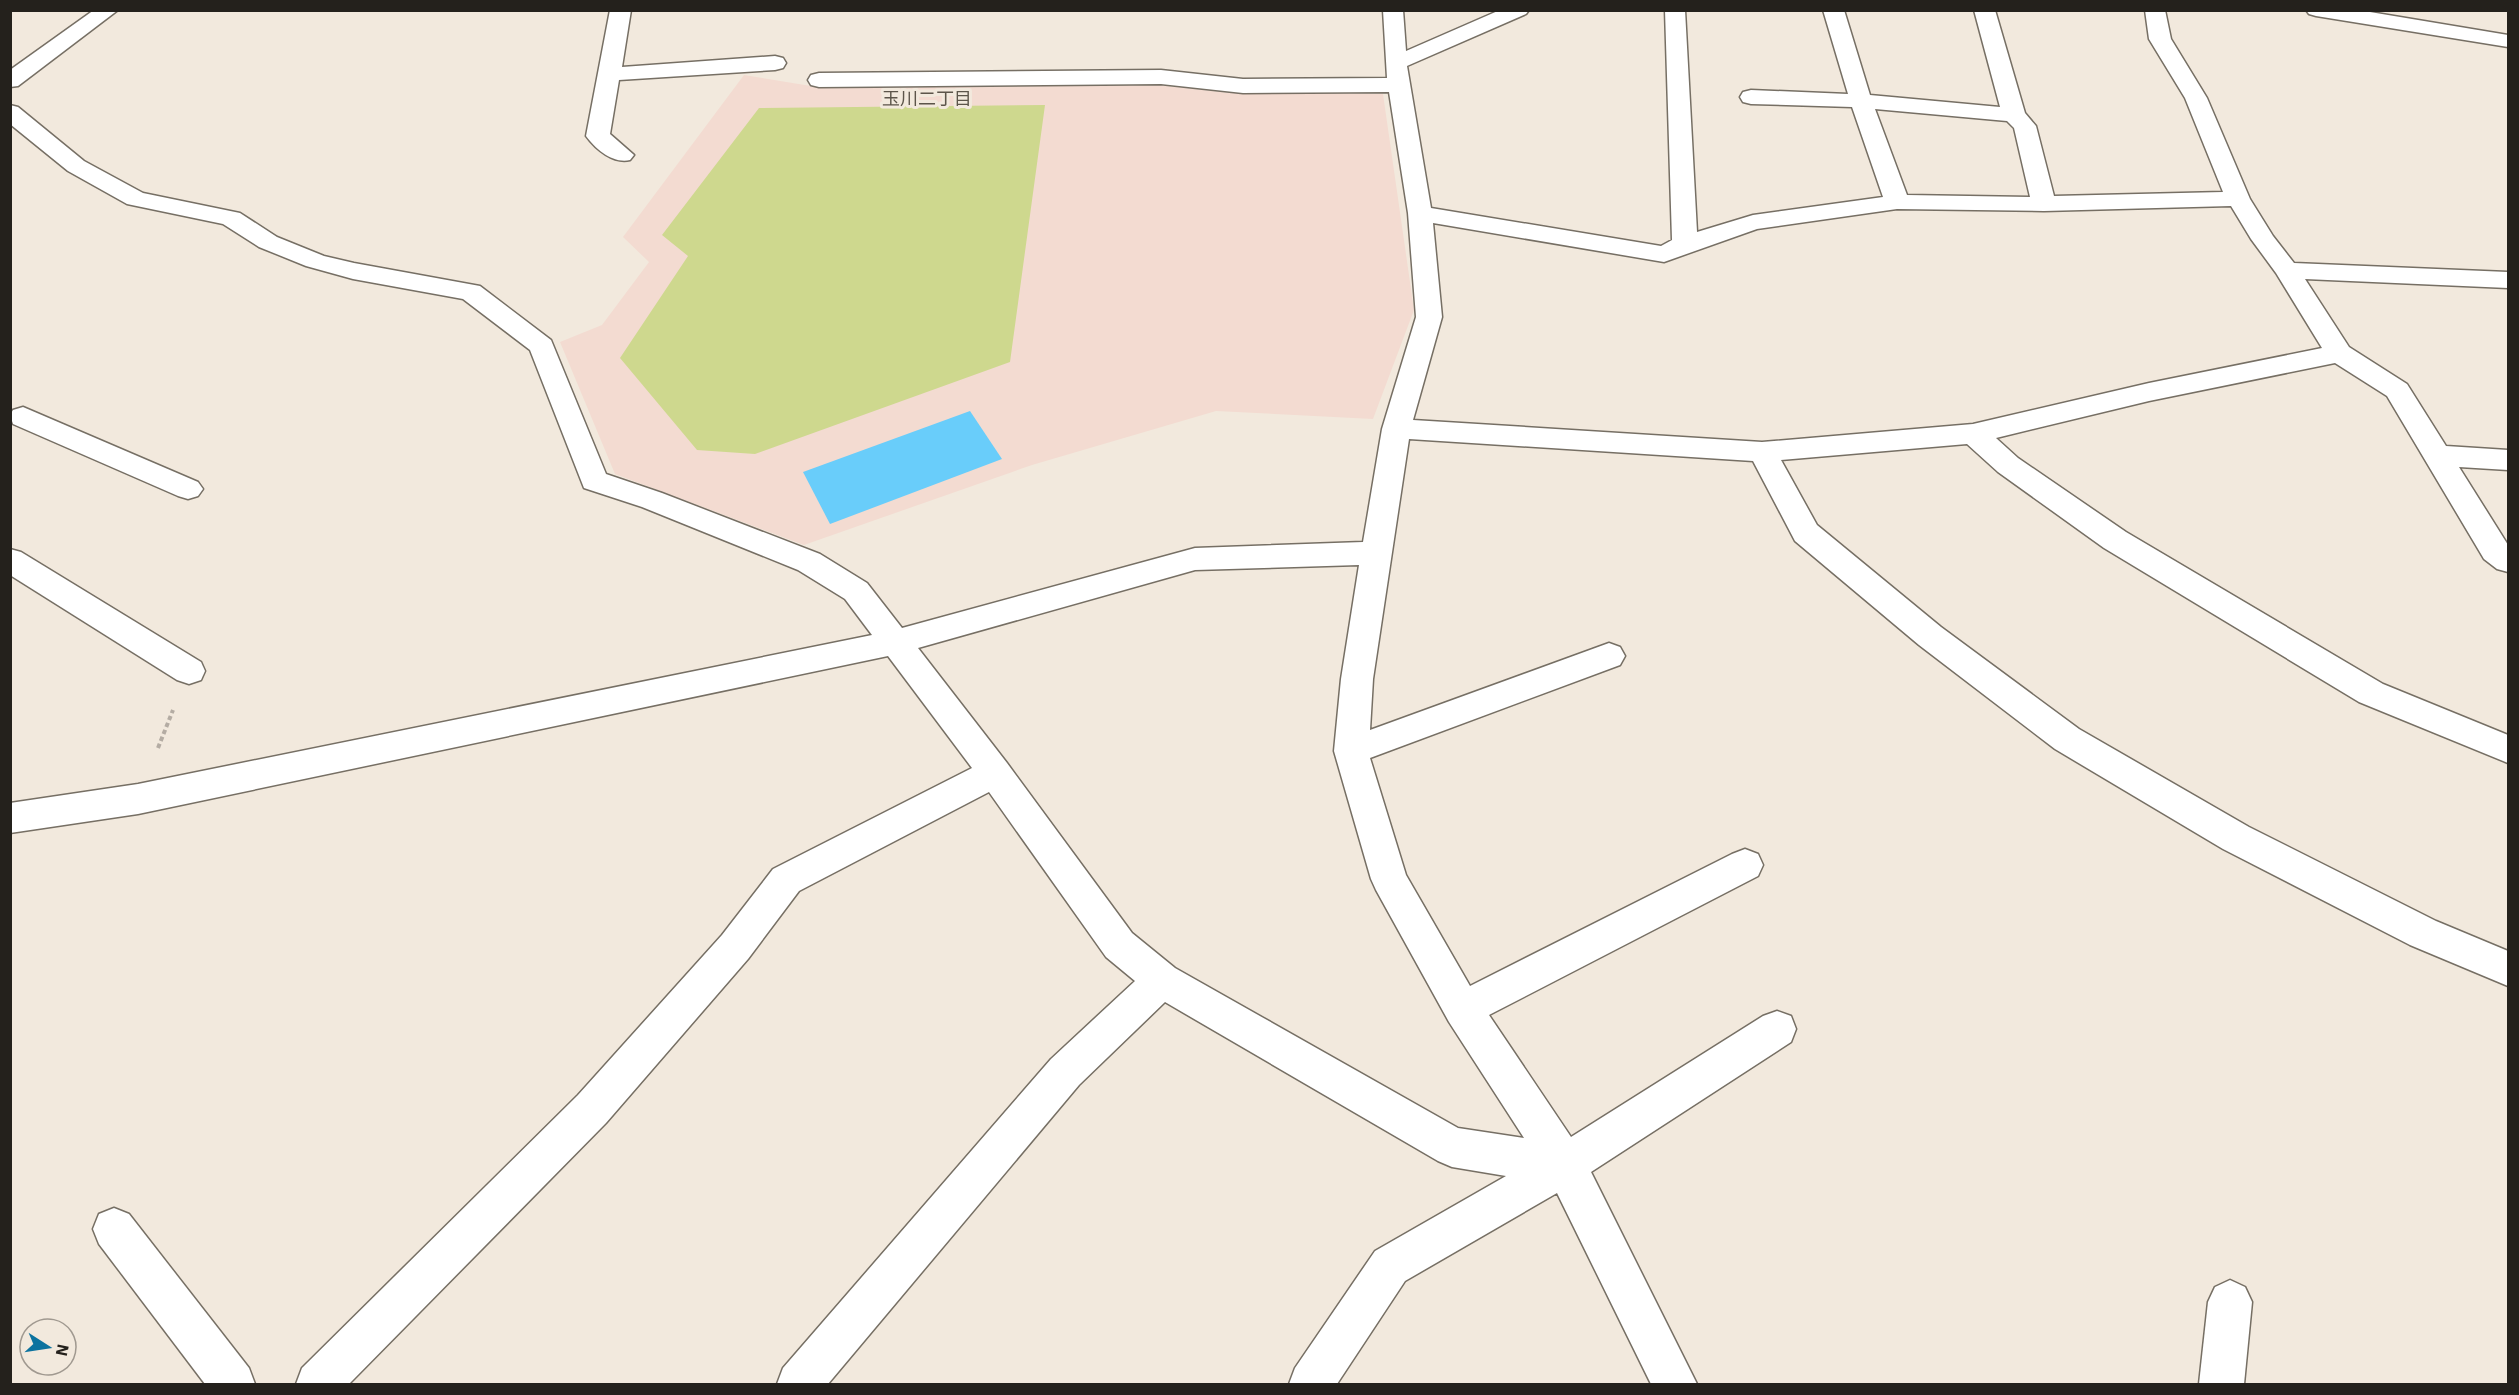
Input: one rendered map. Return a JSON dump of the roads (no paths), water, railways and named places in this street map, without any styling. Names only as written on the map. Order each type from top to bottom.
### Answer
[{"type":"street","points":[[10,81],[108,10]]},
{"type":"street","points":[[621,10],[598,136],[622,155]]},
{"type":"street","points":[[1393,10],[1398,74],[1420,213],[1429,317],[1396,429],[1357,679],[1351,751],[1389,879],[1463,1009],[1564,1165],[1675,1384]]},
{"type":"street","points":[[819,80],[1161,77],[1243,86],[1398,74],[1519,10]]},
{"type":"street","points":[[1675,10],[1685,244]]},
{"type":"street","points":[[1833,10],[1861,101],[1897,202]]},
{"type":"street","points":[[1984,10],[2014,115],[2025,126],[2044,204]]},
{"type":"street","points":[[2154,10],[2160,39],[2196,98],[2238,200],[2263,239],[2287,270],[2339,353],[2397,390],[2504,554]]},
{"type":"street","points":[[2316,10],[2508,41]]},
{"type":"street","points":[[609,74],[775,63]]},
{"type":"street","points":[[1751,97],[1861,101],[2014,115]]},
{"type":"street","points":[[10,112],[76,166],[136,199],[231,218],[268,242],[315,261],[353,271],[471,292],[542,346],[594,481],[652,500],[809,562],[856,591],[995,773],[1119,945],[1162,980],[1452,1147],[1564,1165]]},
{"type":"street","points":[[1420,213],[1664,254],[1685,244],[1753,222],[1897,202],[2044,204],[2238,200]]},
{"type":"street","points":[[2287,270],[2508,280]]},
{"type":"street","points":[[1396,429],[1762,452],[1973,434],[2149,392],[2339,353]]},
{"type":"street","points":[[14,413],[188,489]]},
{"type":"street","points":[[1973,434],[2008,465],[2115,540],[2361,687],[2508,750]]},
{"type":"street","points":[[1762,452],[1806,533],[1930,636],[2067,739],[2236,838],[2423,933],[2508,969]]},
{"type":"street","points":[[2439,456],[2508,460]]},
{"type":"street","points":[[10,818],[138,799],[897,642],[1195,559],[1376,553]]},
{"type":"street","points":[[10,560],[189,671]]},
{"type":"street","points":[[1351,751],[1609,656]]},
{"type":"street","points":[[318,1384],[592,1109],[735,947],[786,880],[995,773]]},
{"type":"street","points":[[1463,1009],[1745,865]]},
{"type":"street","points":[[799,1384],[1065,1072],[1162,980]]},
{"type":"street","points":[[1311,1384],[1390,1266],[1564,1165],[1777,1029]]},
{"type":"street","points":[[114,1228],[233,1384]]},
{"type":"street","points":[[2221,1384],[2230,1302]]},
{"type":"water","points":[[970,411],[1002,459],[830,524],[803,472]]},
{"type":"district","name":"玉川二丁目","points":[[927,98]]}]
